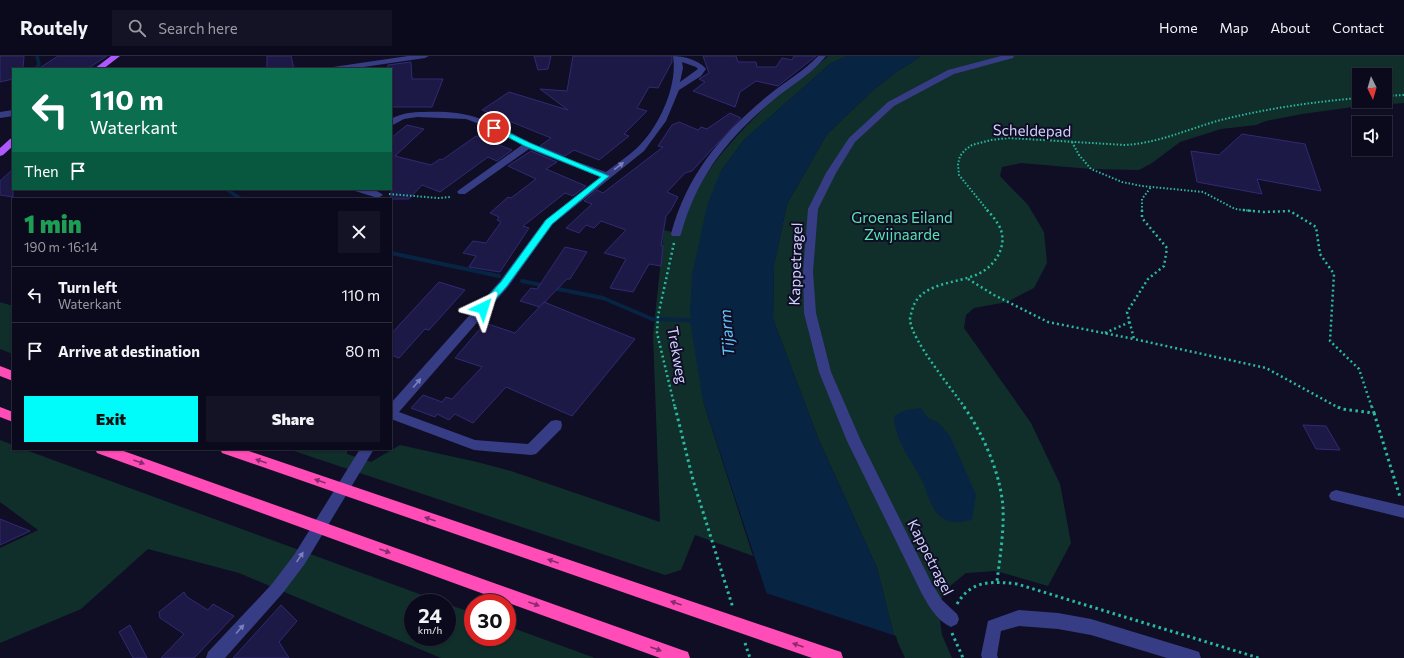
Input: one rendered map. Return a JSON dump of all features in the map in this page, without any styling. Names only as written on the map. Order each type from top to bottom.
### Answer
[{"type":"highway","points":[[0,371],[12,376]]},
{"type":"highway","points":[[0,412],[12,417]]},
{"type":"highway","points":[[105,450],[682,658]]},
{"type":"highway","points":[[230,450],[835,658]]},
{"type":"main road","points":[[99,68],[116,56]]},
{"type":"main road","points":[[0,153],[12,142]]},
{"type":"street","points":[[340,68],[425,56]]},
{"type":"street","points":[[676,234],[681,211],[686,199],[716,153],[759,107],[822,56]]},
{"type":"street","name":"Kappetragel","points":[[951,619],[937,605],[927,589],[854,441],[825,372],[810,313],[808,272],[813,209],[831,173],[852,140],[891,104],[951,72],[1010,56]]},
{"type":"street","points":[[675,89],[702,69],[699,65],[677,57]]},
{"type":"street","points":[[392,412],[504,284],[549,222],[641,149],[662,121],[675,89],[679,68],[677,57]]},
{"type":"street","points":[[0,115],[12,113]]},
{"type":"street","points":[[392,123],[401,117],[408,116],[461,116],[472,118],[517,138],[528,145],[606,176]]},
{"type":"street","points":[[462,192],[528,145]]},
{"type":"street","points":[[361,190],[378,195]]},
{"type":"street","points":[[392,413],[474,445],[531,450],[556,425]]},
{"type":"street","points":[[214,658],[276,589],[299,560],[367,450]]},
{"type":"street","points":[[1336,496],[1403,508]]},
{"type":"street","points":[[990,658],[989,655],[994,626],[1019,618],[1058,621],[1091,627],[1193,658]]},
{"type":"path","points":[[1392,96],[1404,95]]},
{"type":"path","name":"Scheldepad","points":[[1259,658],[1017,584],[997,581],[1003,508],[997,476],[976,422],[918,342],[910,320],[913,305],[925,292],[940,284],[978,274],[994,262],[1002,248],[1003,240],[999,225],[959,175],[957,165],[960,155],[969,147],[979,142],[1009,138],[1125,145],[1142,144],[1161,140],[1213,122],[1253,112],[1290,105],[1352,99]]},
{"type":"path","points":[[1072,142],[1079,155],[1091,169],[1122,182],[1151,187],[1203,192],[1235,209],[1290,212],[1316,227],[1320,254],[1334,274],[1330,341],[1358,369],[1374,413],[1403,508]]},
{"type":"path","points":[[1134,339],[1127,312],[1148,279],[1164,266],[1167,248],[1142,218],[1142,199],[1151,187]]},
{"type":"path","points":[[378,195],[398,194],[438,198],[450,197],[462,192]]},
{"type":"path","name":"Trekweg","points":[[676,234],[658,316],[656,333],[693,480],[736,615]]},
{"type":"path","points":[[967,278],[994,295],[1048,322],[1266,368],[1342,409],[1374,413]]},
{"type":"path","points":[[1104,333],[1130,322]]},
{"type":"path","points":[[743,636],[750,658]]},
{"type":"green space","points":[[828,56],[847,56],[830,64],[744,140],[721,171],[703,401],[753,556],[695,535],[681,570],[665,575],[291,450],[347,450],[347,454],[371,462],[400,445],[511,471],[660,522],[653,336],[664,230],[680,234],[685,217],[699,186],[718,158],[779,93]]},
{"type":"green space","name":"Groenas Eiland Zwijnaarde","points":[[921,56],[1404,56],[1404,103],[1392,104],[1392,68],[1352,68],[1352,107],[1302,114],[1266,121],[1256,125],[1221,129],[1180,142],[1152,163],[1139,170],[1091,169],[1021,163],[1002,167],[1000,176],[1028,205],[1044,232],[1047,263],[1034,288],[1007,302],[974,308],[966,315],[964,328],[1031,423],[1060,484],[1071,543],[1048,586],[996,571],[966,573],[950,586],[938,605],[942,635],[952,658],[903,658],[896,644],[877,568],[818,438],[773,319],[774,265],[787,204],[827,134],[872,91],[895,73]]},
{"type":"green space","points":[[0,302],[12,306],[12,354],[0,349]]},
{"type":"green space","points":[[0,440],[12,445],[12,450],[26,450],[419,594],[404,594],[404,642],[239,573],[148,549],[81,609],[0,643],[0,548],[38,530],[0,502]]},
{"type":"green space","points":[[456,607],[464,610],[464,646],[516,646],[516,629],[595,658],[441,658],[412,646],[456,646]]},
{"type":"water","name":"Tijarm","points":[[847,56],[921,56],[895,73],[872,91],[827,134],[787,204],[774,266],[773,319],[818,438],[877,568],[896,644],[788,658],[703,401],[692,334],[690,311],[692,275],[708,202],[721,171],[744,140],[830,64]]},
{"type":"water","points":[[921,408],[928,418],[939,423],[950,436],[976,495],[972,520],[951,522],[944,519],[936,512],[919,475],[897,434],[894,416],[905,410]]},
{"type":"pier","points":[[763,592],[896,636],[905,658],[786,658]]},
{"type":"building","points":[[0,56],[24,56],[23,68],[12,68],[12,79],[0,82]]},
{"type":"building","points":[[58,56],[107,56],[89,68],[40,68]]},
{"type":"building","points":[[267,56],[291,56],[294,68],[267,68]]},
{"type":"building","points":[[534,56],[551,56],[548,69],[538,70]]},
{"type":"building","points":[[573,56],[672,56],[672,62],[658,88],[649,87],[637,108],[647,111],[624,134],[629,136],[599,160],[574,150],[565,156],[549,150],[540,146],[551,138],[482,110],[509,92],[568,110],[540,89],[567,91]]},
{"type":"building","points":[[703,56],[736,56],[738,62],[756,62],[757,67],[776,67],[782,58],[792,60],[794,56],[816,56],[778,86],[756,81],[740,92],[735,107],[693,91],[705,82],[699,79],[709,73]]},
{"type":"building","points":[[411,62],[412,79],[443,79],[432,107],[392,107],[392,68],[388,68],[388,65]]},
{"type":"building","points":[[730,113],[741,118],[692,171],[685,173],[667,192],[678,197],[666,216],[661,246],[663,246],[661,266],[649,264],[633,292],[610,288],[626,259],[604,253],[626,230],[601,221],[594,228],[586,225],[579,233],[566,228],[592,204],[584,201],[597,190],[603,193],[663,147],[658,146],[672,125],[679,122],[698,130],[701,127],[707,129]]},
{"type":"building","points":[[407,125],[424,129],[395,156],[431,165],[440,159],[442,160],[476,136],[512,150],[497,161],[488,157],[440,192],[422,185],[409,199],[392,199],[392,137]]},
{"type":"building","points":[[1242,134],[1305,144],[1321,191],[1257,179],[1262,194],[1197,182],[1191,151],[1219,155]]},
{"type":"building","points":[[531,151],[557,162],[546,169],[586,186],[573,196],[565,193],[523,226],[529,228],[500,272],[469,267],[476,256],[463,253],[473,241],[486,243],[501,222],[497,220],[499,217],[490,213],[508,197],[511,198],[536,179],[508,166]]},
{"type":"building","points":[[12,170],[13,197],[0,195],[0,181]]},
{"type":"building","points":[[565,247],[587,252],[570,279],[567,279],[540,307],[520,301],[531,288],[537,289]]},
{"type":"building","points":[[439,282],[465,290],[429,330],[425,329],[399,358],[392,355],[392,333]]},
{"type":"building","points":[[544,302],[635,339],[572,416],[506,387],[473,423],[455,414],[449,420],[437,414],[435,417],[411,408],[423,395],[442,402],[446,397],[452,399],[482,367],[455,358],[485,323],[515,333]]},
{"type":"building","points":[[1303,425],[1326,426],[1340,450],[1316,449]]},
{"type":"building","points":[[0,519],[30,531],[0,545]]},
{"type":"building","points":[[184,592],[187,597],[208,610],[213,604],[234,616],[194,658],[161,658],[184,634],[160,618],[159,612]]},
{"type":"building","points":[[281,605],[297,621],[279,642],[289,658],[233,658]]},
{"type":"building","points":[[130,625],[147,658],[133,658],[119,632]]},
{"type":"waterway","points":[[37,56],[39,64],[37,68]]},
{"type":"waterway","points":[[228,190],[240,198]]},
{"type":"waterway","points":[[392,253],[499,276]]},
{"type":"waterway","points":[[522,281],[546,286]]},
{"type":"waterway","points":[[553,288],[603,298],[652,319],[688,320],[695,324]]},
{"type":"route","points":[[483,308],[504,284],[549,222],[606,176],[528,145],[517,138],[494,128]]}]
